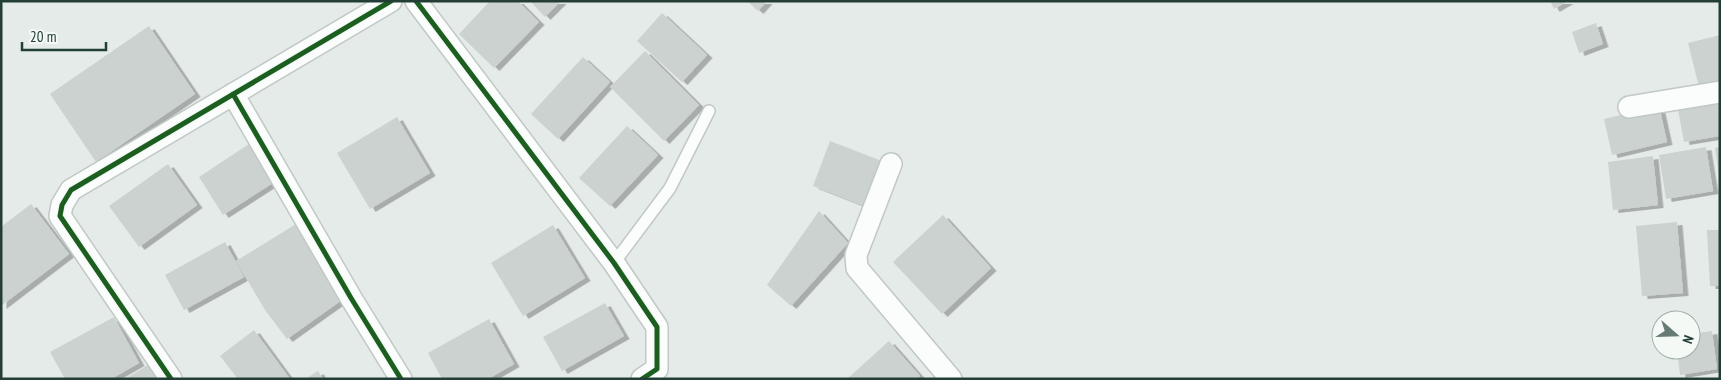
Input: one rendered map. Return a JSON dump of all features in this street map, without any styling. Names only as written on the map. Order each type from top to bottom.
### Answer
[{"type":"street","points":[[171,379],[60,216],[62,205],[72,190],[391,1]]},
{"type":"street","points":[[416,1],[614,263],[656,327],[657,369],[642,379]]},
{"type":"street","points":[[1629,107],[1720,92]]},
{"type":"street","points":[[233,94],[346,289],[401,379]]},
{"type":"street","points":[[891,164],[856,255],[857,268],[951,379]]},
{"type":"lane","points":[[614,263],[670,188],[709,110]]},
{"type":"building","points":[[490,1],[518,1],[539,22],[494,68],[459,34]]},
{"type":"building","points":[[530,1],[561,1],[545,17]]},
{"type":"building","points":[[747,1],[767,1],[758,11]]},
{"type":"building","points":[[1550,1],[1568,1],[1554,9]]},
{"type":"building","points":[[662,13],[707,55],[682,82],[637,41]]},
{"type":"building","points":[[1596,23],[1603,44],[1579,53],[1572,32]]},
{"type":"building","points":[[149,26],[195,94],[96,162],[50,94]]},
{"type":"building","points":[[1720,35],[1720,86],[1700,91],[1688,43]]},
{"type":"building","points":[[645,51],[699,105],[664,141],[610,87]]},
{"type":"building","points":[[583,57],[610,82],[558,139],[531,114]]},
{"type":"building","points":[[1720,96],[1720,136],[1684,142],[1677,104]]},
{"type":"building","points":[[1659,106],[1667,142],[1612,155],[1604,119]]},
{"type":"building","points":[[397,117],[430,173],[370,209],[337,153]]},
{"type":"building","points":[[627,126],[658,155],[610,206],[579,178]]},
{"type":"building","points":[[255,140],[279,179],[223,215],[199,177]]},
{"type":"building","points":[[830,141],[882,161],[864,206],[813,186]]},
{"type":"building","points":[[1706,147],[1713,191],[1666,199],[1659,155]]},
{"type":"building","points":[[1720,147],[1720,176],[1719,176],[1715,148]]},
{"type":"building","points":[[1653,156],[1658,205],[1613,210],[1608,162]]},
{"type":"building","points":[[168,164],[197,205],[139,247],[109,206]]},
{"type":"building","points":[[31,204],[69,254],[1,306],[1,227]]},
{"type":"building","points":[[819,211],[848,243],[791,306],[767,285]]},
{"type":"building","points":[[943,215],[991,268],[942,314],[893,262]]},
{"type":"building","points":[[301,221],[346,297],[287,339],[265,310],[236,261]]},
{"type":"building","points":[[1677,222],[1683,293],[1642,296],[1636,226]]},
{"type":"building","points":[[553,225],[585,278],[523,316],[491,263]]},
{"type":"building","points":[[1707,230],[1720,230],[1720,286],[1710,286]]},
{"type":"building","points":[[225,242],[244,277],[184,310],[165,275]]},
{"type":"building","points":[[605,303],[624,336],[562,371],[543,337]]},
{"type":"building","points":[[114,317],[139,363],[111,379],[65,379],[50,352]]},
{"type":"building","points":[[489,319],[514,364],[488,379],[442,379],[428,353]]},
{"type":"building","points":[[254,330],[290,379],[238,379],[220,356]]},
{"type":"building","points":[[1712,331],[1717,369],[1680,375],[1678,360],[1701,360],[1701,333]]},
{"type":"building","points":[[889,341],[920,376],[916,379],[847,379]]},
{"type":"building","points":[[156,360],[167,379],[125,379]]},
{"type":"building","points":[[318,371],[323,379],[305,379]]},
{"type":"cycle path","points":[[171,379],[60,216],[62,205],[71,190],[391,1]]},
{"type":"cycle path","points":[[416,1],[614,263],[657,327],[657,369],[642,379]]},
{"type":"cycle path","points":[[233,94],[351,298],[401,379]]}]
